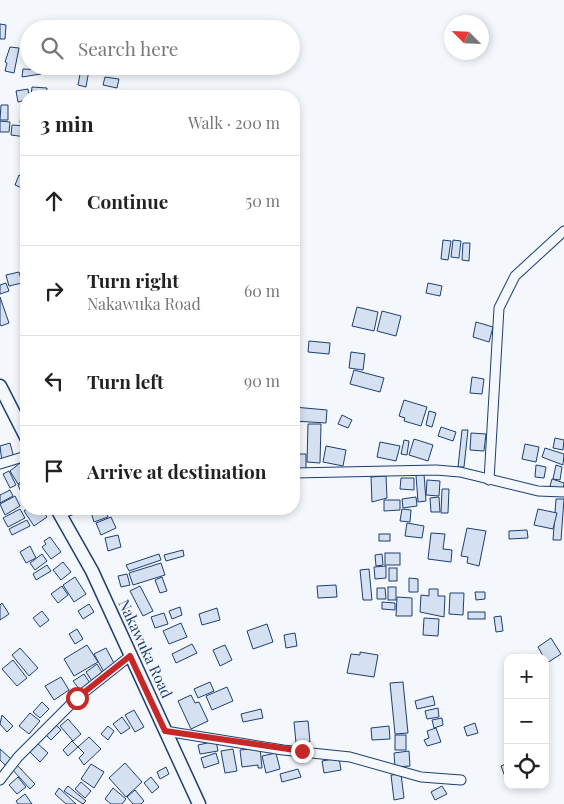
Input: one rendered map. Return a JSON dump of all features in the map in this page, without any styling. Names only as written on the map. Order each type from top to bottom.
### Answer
[{"type":"main road","points":[[0,386],[20,425]]},
{"type":"main road","name":"Nakawuka Road","points":[[60,515],[92,570],[198,804]]},
{"type":"street","points":[[489,480],[499,308],[515,276],[564,231]]},
{"type":"street","points":[[0,464],[20,458]]},
{"type":"street","points":[[300,473],[436,470],[460,472],[538,491],[564,492]]},
{"type":"street","points":[[0,780],[18,757],[77,698],[130,656]]},
{"type":"street","points":[[165,731],[282,750],[350,757],[421,777],[461,780]]},
{"type":"building","points":[[0,24],[6,25],[5,39],[0,39]]},
{"type":"building","points":[[10,47],[19,48],[14,73],[5,71],[7,63],[5,62]]},
{"type":"building","points":[[80,75],[88,75],[86,87],[78,85]]},
{"type":"building","points":[[105,77],[119,79],[117,88],[103,85]]},
{"type":"building","points":[[32,87],[47,88],[47,90],[32,90]]},
{"type":"building","points":[[20,90],[20,102],[18,102],[16,91]]},
{"type":"building","points":[[1,105],[8,105],[8,120],[0,120]]},
{"type":"building","points":[[0,121],[10,122],[9,132],[0,132]]},
{"type":"building","points":[[12,125],[20,126],[20,136],[11,135]]},
{"type":"building","points":[[19,175],[20,187],[15,185]]},
{"type":"building","points":[[443,240],[451,241],[448,260],[441,259]]},
{"type":"building","points":[[453,240],[461,241],[459,258],[451,257]]},
{"type":"building","points":[[463,243],[470,243],[469,261],[462,260]]},
{"type":"building","points":[[19,272],[20,283],[9,286],[6,275]]},
{"type":"building","points":[[6,283],[9,291],[0,294],[0,285]]},
{"type":"building","points":[[428,283],[442,286],[440,296],[426,293]]},
{"type":"building","points":[[0,297],[9,323],[1,326],[0,324]]},
{"type":"building","points":[[357,307],[378,312],[374,331],[352,326]]},
{"type":"building","points":[[382,311],[401,316],[396,336],[377,331]]},
{"type":"building","points":[[476,322],[493,327],[489,342],[473,337]]},
{"type":"building","points":[[309,341],[330,343],[329,354],[308,352]]},
{"type":"building","points":[[351,352],[365,354],[363,370],[349,368]]},
{"type":"building","points":[[354,370],[384,378],[380,392],[350,384]]},
{"type":"building","points":[[472,377],[484,379],[482,394],[470,393]]},
{"type":"building","points":[[404,400],[427,407],[421,426],[404,421],[405,418],[399,416]]},
{"type":"building","points":[[300,408],[327,410],[326,423],[300,421]]},
{"type":"building","points":[[429,411],[436,413],[432,427],[426,425]]},
{"type":"building","points":[[342,415],[352,420],[348,428],[338,424]]},
{"type":"building","points":[[308,424],[321,424],[320,463],[307,462]]},
{"type":"building","points":[[441,427],[456,432],[453,441],[438,436]]},
{"type":"building","points":[[462,430],[468,430],[464,467],[458,467]]},
{"type":"building","points":[[471,433],[486,434],[484,451],[470,450]]},
{"type":"building","points":[[555,438],[564,440],[563,450],[553,448]]},
{"type":"building","points":[[414,439],[433,445],[428,461],[409,455]]},
{"type":"building","points":[[404,440],[409,441],[407,455],[401,454]]},
{"type":"building","points":[[380,442],[400,446],[396,461],[377,457]]},
{"type":"building","points":[[10,443],[14,458],[2,462],[0,446]]},
{"type":"building","points":[[525,444],[539,447],[536,462],[522,459]]},
{"type":"building","points":[[326,446],[346,450],[343,466],[323,462]]},
{"type":"building","points":[[545,448],[564,454],[563,465],[542,457]]},
{"type":"building","points":[[300,454],[306,454],[306,469],[300,468]]},
{"type":"building","points":[[20,463],[20,482],[18,484],[10,471]]},
{"type":"building","points":[[536,465],[546,467],[544,478],[535,477]]},
{"type":"building","points":[[556,465],[562,467],[560,480],[553,479]]},
{"type":"building","points":[[9,471],[16,485],[10,488],[3,474]]},
{"type":"building","points":[[424,474],[426,501],[418,502],[416,475]]},
{"type":"building","points":[[386,476],[387,498],[372,502],[371,477]]},
{"type":"building","points":[[401,478],[414,478],[414,490],[400,489]]},
{"type":"building","points":[[552,479],[564,483],[563,490],[550,486]]},
{"type":"building","points":[[427,480],[440,481],[439,496],[426,495]]},
{"type":"building","points":[[442,489],[449,489],[448,513],[441,513]]},
{"type":"building","points":[[10,490],[13,496],[0,503],[0,495]]},
{"type":"building","points":[[15,496],[20,506],[5,515],[0,504]]},
{"type":"building","points":[[416,497],[417,506],[403,508],[402,499]]},
{"type":"building","points":[[439,497],[440,512],[431,512],[430,498]]},
{"type":"building","points":[[556,499],[564,499],[561,540],[553,540]]},
{"type":"building","points":[[384,500],[400,500],[400,510],[384,511]]},
{"type":"building","points":[[20,509],[20,515],[23,515],[25,518],[8,527],[3,518]]},
{"type":"building","points":[[402,509],[411,510],[410,522],[400,521]]},
{"type":"building","points":[[538,509],[557,513],[553,529],[534,525]]},
{"type":"building","points":[[27,515],[46,515],[47,517],[34,526]]},
{"type":"building","points":[[92,515],[107,515],[108,517],[94,522]]},
{"type":"building","points":[[111,517],[116,528],[101,535],[96,523]]},
{"type":"building","points":[[27,520],[30,526],[12,535],[9,529]]},
{"type":"building","points":[[407,523],[424,526],[422,538],[405,536]]},
{"type":"building","points":[[467,528],[486,531],[479,566],[467,563],[468,557],[461,556]]},
{"type":"building","points":[[527,530],[528,538],[509,539],[509,531]]},
{"type":"building","points":[[431,533],[445,534],[443,549],[452,550],[451,562],[428,559]]},
{"type":"building","points":[[379,534],[390,534],[390,541],[379,541]]},
{"type":"building","points":[[118,535],[121,547],[108,551],[105,538]]},
{"type":"building","points":[[50,537],[61,552],[51,559],[42,547],[46,544],[44,541]]},
{"type":"building","points":[[30,546],[36,558],[26,563],[20,552]]},
{"type":"building","points":[[183,550],[184,556],[166,561],[164,555]]},
{"type":"building","points":[[385,553],[400,553],[400,565],[385,565]]},
{"type":"building","points":[[42,554],[47,561],[35,570],[30,563]]},
{"type":"building","points":[[159,554],[161,560],[129,571],[126,565]]},
{"type":"building","points":[[382,554],[383,565],[376,566],[375,555]]},
{"type":"building","points":[[63,562],[71,572],[61,580],[53,570]]},
{"type":"building","points":[[161,563],[165,575],[133,585],[129,573]]},
{"type":"building","points":[[47,565],[51,571],[36,580],[33,574]]},
{"type":"building","points":[[386,566],[386,578],[375,579],[374,567]]},
{"type":"building","points":[[389,568],[397,568],[397,581],[389,581]]},
{"type":"building","points":[[369,569],[372,600],[363,600],[360,570]]},
{"type":"building","points":[[127,574],[130,585],[121,587],[118,576]]},
{"type":"building","points":[[75,577],[86,594],[74,602],[63,585]]},
{"type":"building","points":[[162,577],[167,591],[160,593],[155,580]]},
{"type":"building","points":[[409,578],[418,579],[418,592],[409,592]]},
{"type":"building","points":[[336,585],[337,597],[318,598],[317,586]]},
{"type":"building","points":[[62,586],[68,595],[58,603],[51,594]]},
{"type":"building","points":[[140,586],[153,611],[143,616],[130,591]]},
{"type":"building","points":[[388,587],[396,587],[396,600],[388,600]]},
{"type":"building","points":[[377,588],[385,588],[386,599],[377,599]]},
{"type":"building","points":[[429,589],[438,589],[438,596],[445,596],[444,617],[420,612],[421,595],[429,596]]},
{"type":"building","points":[[475,592],[485,592],[485,599],[476,600]]},
{"type":"building","points":[[450,593],[464,593],[463,615],[449,614]]},
{"type":"building","points":[[397,597],[412,598],[412,616],[396,616]]},
{"type":"building","points":[[382,602],[395,603],[395,610],[382,609]]},
{"type":"building","points":[[2,603],[9,614],[0,620],[0,605]]},
{"type":"building","points":[[89,604],[94,612],[83,619],[78,611]]},
{"type":"building","points":[[180,607],[182,615],[172,619],[169,611]]},
{"type":"building","points":[[217,608],[220,620],[202,625],[199,614]]},
{"type":"building","points":[[42,611],[49,620],[40,627],[33,618]]},
{"type":"building","points":[[468,612],[485,612],[485,619],[468,619]]},
{"type":"building","points":[[164,613],[168,624],[155,628],[151,617]]},
{"type":"building","points":[[501,616],[503,631],[496,632],[494,617]]},
{"type":"building","points":[[424,618],[439,619],[438,636],[423,635]]},
{"type":"building","points":[[181,623],[187,637],[169,644],[163,631]]},
{"type":"building","points":[[267,624],[273,642],[253,649],[247,631]]},
{"type":"building","points":[[77,629],[83,639],[75,644],[69,634]]},
{"type":"building","points":[[295,633],[297,646],[286,648],[284,635]]},
{"type":"building","points":[[551,638],[561,654],[549,662],[549,654],[542,654],[538,647]]},
{"type":"building","points":[[192,644],[197,653],[176,663],[172,654]]},
{"type":"building","points":[[87,645],[98,662],[74,676],[64,659]]},
{"type":"building","points":[[225,645],[232,660],[220,666],[213,650]]},
{"type":"building","points":[[20,648],[38,668],[29,676],[12,655]]},
{"type":"building","points":[[106,648],[115,665],[104,672],[94,654]]},
{"type":"building","points":[[360,652],[378,655],[374,677],[347,673],[351,654],[360,655]]},
{"type":"building","points":[[13,660],[27,678],[17,686],[2,669]]},
{"type":"building","points":[[97,664],[103,674],[92,681],[86,672]]},
{"type":"building","points":[[84,674],[90,683],[80,690],[73,681]]},
{"type":"building","points":[[61,677],[69,690],[54,700],[45,686]]},
{"type":"building","points":[[210,682],[214,691],[198,698],[194,689]]},
{"type":"building","points":[[403,682],[408,733],[395,734],[390,683]]},
{"type":"building","points":[[227,687],[233,701],[212,710],[206,696]]},
{"type":"building","points":[[191,695],[195,703],[199,702],[208,721],[191,729],[178,701]]},
{"type":"building","points":[[433,696],[435,705],[417,709],[415,701]]},
{"type":"building","points":[[42,702],[49,709],[40,718],[33,712]]},
{"type":"building","points":[[438,708],[439,717],[427,719],[425,711]]},
{"type":"building","points":[[261,709],[263,718],[243,722],[241,714]]},
{"type":"building","points":[[134,710],[144,727],[135,732],[125,715]]},
{"type":"building","points":[[30,713],[40,721],[29,734],[19,726]]},
{"type":"building","points":[[2,715],[13,726],[7,732],[0,724]]},
{"type":"building","points":[[122,717],[130,728],[121,734],[113,724]]},
{"type":"building","points":[[442,718],[443,725],[434,728],[432,720]]},
{"type":"building","points":[[68,719],[81,734],[73,741],[60,726]]},
{"type":"building","points":[[308,721],[310,742],[296,743],[294,722]]},
{"type":"building","points":[[475,723],[478,733],[467,736],[464,727]]},
{"type":"building","points":[[55,724],[61,730],[51,740],[45,734]]},
{"type":"building","points":[[108,726],[114,731],[108,740],[101,734]]},
{"type":"building","points":[[389,726],[390,739],[372,740],[371,728]]},
{"type":"building","points":[[436,728],[441,742],[427,746],[424,740],[429,738],[427,731]]},
{"type":"building","points":[[395,735],[406,735],[406,750],[395,750]]},
{"type":"building","points":[[89,737],[101,749],[84,765],[79,758],[84,753],[78,747]]},
{"type":"building","points":[[72,741],[78,747],[68,756],[63,750]]},
{"type":"building","points":[[216,741],[218,751],[200,754],[198,745]]},
{"type":"building","points":[[37,743],[48,753],[40,762],[30,752]]},
{"type":"building","points":[[260,748],[262,768],[258,768],[258,765],[242,767],[240,750]]},
{"type":"building","points":[[0,749],[11,759],[5,765],[0,760]]},
{"type":"building","points":[[233,749],[237,771],[225,773],[221,751]]},
{"type":"building","points":[[409,751],[410,766],[395,767],[394,753]]},
{"type":"building","points":[[216,753],[219,763],[204,768],[201,758]]},
{"type":"building","points":[[276,753],[280,769],[266,773],[262,756]]},
{"type":"building","points":[[339,758],[341,770],[324,773],[322,761]]},
{"type":"building","points":[[125,763],[142,782],[126,797],[109,778]]},
{"type":"building","points":[[16,764],[35,784],[30,789],[11,768]]},
{"type":"building","points":[[91,764],[104,772],[94,788],[81,779]]},
{"type":"building","points":[[166,767],[169,774],[160,779],[157,772]]},
{"type":"building","points":[[298,769],[301,777],[282,782],[280,774]]},
{"type":"building","points":[[401,774],[404,798],[394,800],[391,775]]},
{"type":"building","points":[[18,777],[26,787],[17,794],[9,785]]},
{"type":"building","points":[[151,777],[159,787],[152,793],[144,783]]},
{"type":"building","points":[[81,782],[91,791],[85,798],[75,789]]},
{"type":"building","points":[[68,786],[86,801],[83,804],[64,791]]},
{"type":"building","points":[[442,786],[447,794],[435,800],[431,792]]},
{"type":"building","points":[[59,788],[76,804],[66,804],[55,794]]},
{"type":"building","points":[[113,788],[126,799],[122,804],[111,804],[105,799]]},
{"type":"building","points":[[135,790],[144,801],[141,804],[133,804],[127,797]]},
{"type":"building","points":[[25,794],[32,804],[18,804],[16,801]]},
{"type":"route","points":[[77,698],[130,656],[165,731],[224,739],[282,750],[302,751]]}]
